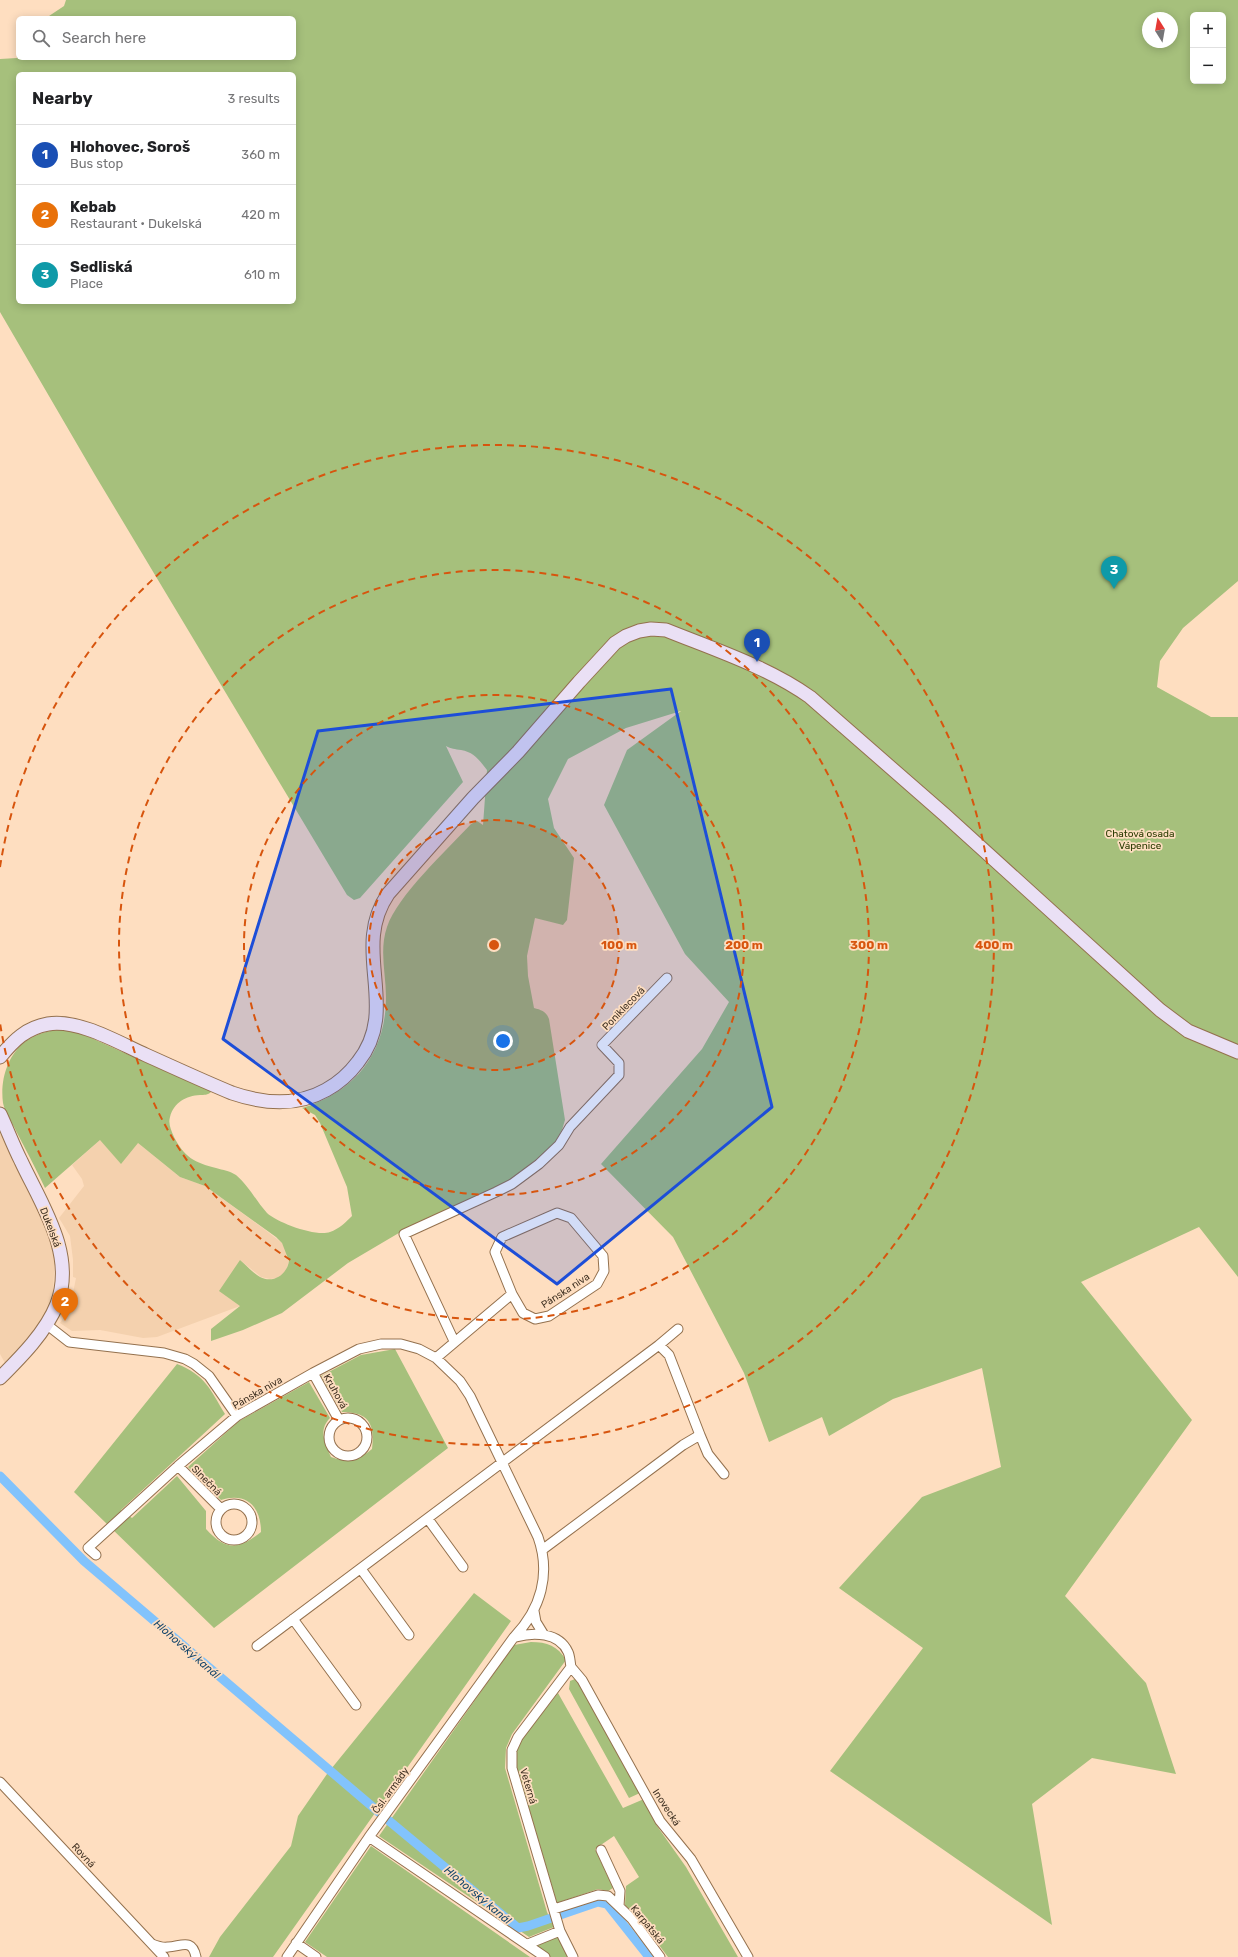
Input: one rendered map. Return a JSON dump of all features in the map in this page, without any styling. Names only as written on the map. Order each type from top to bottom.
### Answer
[{"type":"main road","points":[[0,1057],[16,1038],[27,1030],[50,1023],[90,1030],[232,1093],[256,1101],[276,1103],[303,1099],[317,1095],[334,1086],[355,1066],[373,1038],[377,1003],[372,954],[372,938],[376,918],[385,899],[458,815],[518,752],[615,643],[626,636],[652,629],[666,630],[760,669],[791,684],[810,697],[945,815],[1160,1010],[1193,1033],[1238,1052]]},
{"type":"main road","name":"Dukelská","points":[[0,1114],[51,1222],[58,1244],[61,1265],[60,1293],[55,1309],[46,1324],[27,1349],[0,1378]]},
{"type":"street","name":"Poniklecová","points":[[454,1341],[404,1234],[512,1184],[539,1164],[554,1150],[570,1127],[619,1075],[619,1063],[602,1045],[666,978]]},
{"type":"street","name":"Pánska niva","points":[[557,1213],[572,1218],[603,1256],[604,1272],[597,1284],[549,1316],[535,1319],[522,1313],[512,1294],[495,1252],[502,1237],[557,1213]]},
{"type":"street","points":[[436,1358],[454,1341],[512,1294]]},
{"type":"street","points":[[46,1324],[69,1342],[164,1353],[184,1359],[194,1364],[209,1376],[237,1416]]},
{"type":"street","points":[[257,1646],[428,1519],[659,1345],[678,1329]]},
{"type":"street","name":"Pánska niva","points":[[96,1555],[88,1548],[178,1466],[237,1416],[359,1349],[381,1344],[401,1344],[419,1349],[436,1358],[460,1381],[470,1396],[542,1550]]},
{"type":"street","points":[[659,1345],[669,1354],[708,1454],[724,1474]]},
{"type":"street","name":"Kruhová","points":[[313,1373],[339,1420]]},
{"type":"street","name":"Kruhová","points":[[345,1418],[357,1420],[365,1429],[366,1435],[364,1446],[356,1454],[343,1455],[332,1448],[329,1436],[334,1424],[339,1420],[345,1418]]},
{"type":"street","points":[[542,1550],[683,1445],[700,1435]]},
{"type":"street","name":"Slnečná","points":[[178,1466],[221,1509]]},
{"type":"street","points":[[428,1519],[463,1567]]},
{"type":"street","name":"Čsl. armády","points":[[286,1957],[369,1837],[514,1637],[526,1625],[534,1612],[541,1595],[544,1582],[542,1550]]},
{"type":"street","points":[[361,1569],[409,1636]]},
{"type":"street","points":[[534,1612],[536,1622],[544,1635]]},
{"type":"street","points":[[293,1619],[356,1705]]},
{"type":"street","points":[[514,1637],[528,1633],[544,1635],[559,1640],[568,1652],[571,1667]]},
{"type":"street","name":"Veterná","points":[[571,1667],[518,1737],[512,1750],[512,1768],[560,1931],[573,1957]]},
{"type":"street","name":"Inovecká","points":[[571,1667],[582,1680],[660,1821],[691,1859],[748,1957]]},
{"type":"street","name":"Rovná","points":[[0,1782],[164,1957]]},
{"type":"street","points":[[369,1837],[545,1957]]},
{"type":"street","name":"Karpatská","points":[[601,1850],[620,1891],[619,1906]]},
{"type":"street","name":"Karpatská","points":[[554,1909],[598,1895],[608,1896],[632,1919],[660,1957]]},
{"type":"street","points":[[528,1944],[560,1931]]},
{"type":"street","points":[[296,1943],[316,1957]]},
{"type":"street","points":[[152,1944],[168,1948],[178,1944],[188,1945],[195,1952],[196,1957]]},
{"type":"highlighted area","points":[[671,689],[772,1107],[557,1284],[223,1039],[318,731]]},
{"type":"shaded area","points":[[0,1120],[55,1247],[53,1296],[42,1326],[5,1363],[0,1354]]},
{"type":"shaded area","points":[[100,1140],[138,1143],[180,1177],[205,1186],[282,1243],[287,1252],[289,1261],[285,1273],[278,1278],[270,1279],[261,1277],[240,1260],[240,1306],[157,1337],[143,1338],[100,1330],[72,1331],[60,1323],[70,1308],[76,1278],[73,1277],[73,1260],[70,1236],[59,1218],[84,1186],[82,1179],[72,1165]]},
{"type":"green space","name":"Chatová osada Vápenice","points":[[66,0],[1238,0],[1238,581],[1183,628],[1160,661],[1157,687],[1211,717],[1238,717],[1238,1277],[1199,1227],[1081,1282],[1192,1420],[1065,1596],[1146,1683],[1176,1774],[1092,1758],[1032,1804],[1052,1925],[830,1771],[923,1648],[839,1588],[922,1497],[1001,1467],[982,1368],[893,1399],[829,1436],[822,1417],[769,1442],[744,1373],[673,1237],[601,1164],[702,1049],[729,1002],[685,954],[604,805],[627,750],[681,711],[626,728],[568,759],[548,799],[554,828],[574,858],[567,920],[563,925],[535,918],[527,956],[528,976],[534,1008],[541,1010],[548,1016],[549,1019],[565,1120],[562,1130],[553,1146],[499,1189],[409,1227],[348,1263],[282,1313],[243,1330],[211,1341],[211,1329],[240,1306],[219,1291],[240,1260],[260,1277],[265,1279],[275,1278],[283,1274],[289,1261],[282,1243],[276,1237],[205,1186],[180,1177],[138,1143],[121,1164],[100,1140],[45,1188],[5,1110],[2,1095],[4,1077],[10,1061],[19,1047],[26,1041],[45,1032],[65,1030],[78,1032],[210,1090],[211,1092],[207,1094],[185,1098],[174,1107],[169,1122],[174,1137],[182,1150],[191,1158],[202,1164],[236,1175],[245,1184],[259,1204],[272,1217],[288,1225],[316,1233],[330,1232],[336,1229],[352,1216],[347,1187],[320,1123],[315,1115],[302,1108],[321,1101],[337,1092],[352,1081],[364,1068],[373,1053],[380,1036],[385,1017],[386,997],[383,944],[387,927],[393,914],[412,887],[471,824],[477,821],[483,825],[487,770],[476,757],[470,753],[446,746],[463,782],[360,898],[354,900],[347,895],[95,475],[0,312],[0,59],[296,60],[296,16],[49,16],[64,6]]},
{"type":"green space","points":[[395,1349],[448,1448],[214,1628],[74,1492],[177,1364],[201,1378],[211,1390],[225,1414],[121,1510],[132,1518],[177,1476],[206,1511],[206,1529],[213,1536],[232,1546],[246,1542],[261,1532],[258,1515],[255,1509],[245,1500],[238,1498],[221,1500],[188,1467],[239,1421],[309,1382],[330,1418],[324,1427],[323,1432],[331,1457],[343,1460],[353,1460],[362,1456],[372,1449],[373,1440],[371,1426],[364,1417],[358,1414],[342,1412],[321,1376],[361,1355]]},
{"type":"green space","points":[[474,1593],[511,1621],[273,1957],[209,1957],[220,1937],[291,1846],[298,1816],[327,1774]]},
{"type":"green space","points":[[531,1642],[547,1644],[556,1648],[566,1660],[512,1734],[506,1748],[505,1768],[547,1912],[554,1927],[529,1937],[379,1836],[514,1645]]},
{"type":"green space","points":[[575,1679],[578,1681],[640,1793],[629,1798],[569,1689],[570,1681]]},
{"type":"green space","points":[[558,1693],[623,1808],[644,1799],[657,1826],[686,1867],[738,1957],[668,1957],[637,1916],[625,1905],[626,1886],[639,1877],[614,1836],[595,1849],[613,1888],[608,1891],[598,1889],[557,1903],[517,1768],[517,1750],[522,1739]]},
{"type":"green space","points":[[371,1846],[530,1957],[327,1957],[305,1942]]},
{"type":"green space","points":[[560,1931],[573,1957],[547,1957],[528,1944]]},
{"type":"waterway","name":"Hlohovský kanál","points":[[0,1476],[84,1561],[381,1814]]},
{"type":"waterway","name":"Hlohovský kanál","points":[[388,1820],[518,1928],[598,1902],[607,1904],[649,1957]]},
{"type":"place","name":"Sedliská","points":[[1114,589]]},
{"type":"place","name":"Hlohovec, Soroš","points":[[757,662]]},
{"type":"place","name":"Kebab","points":[[65,1321]]}]
